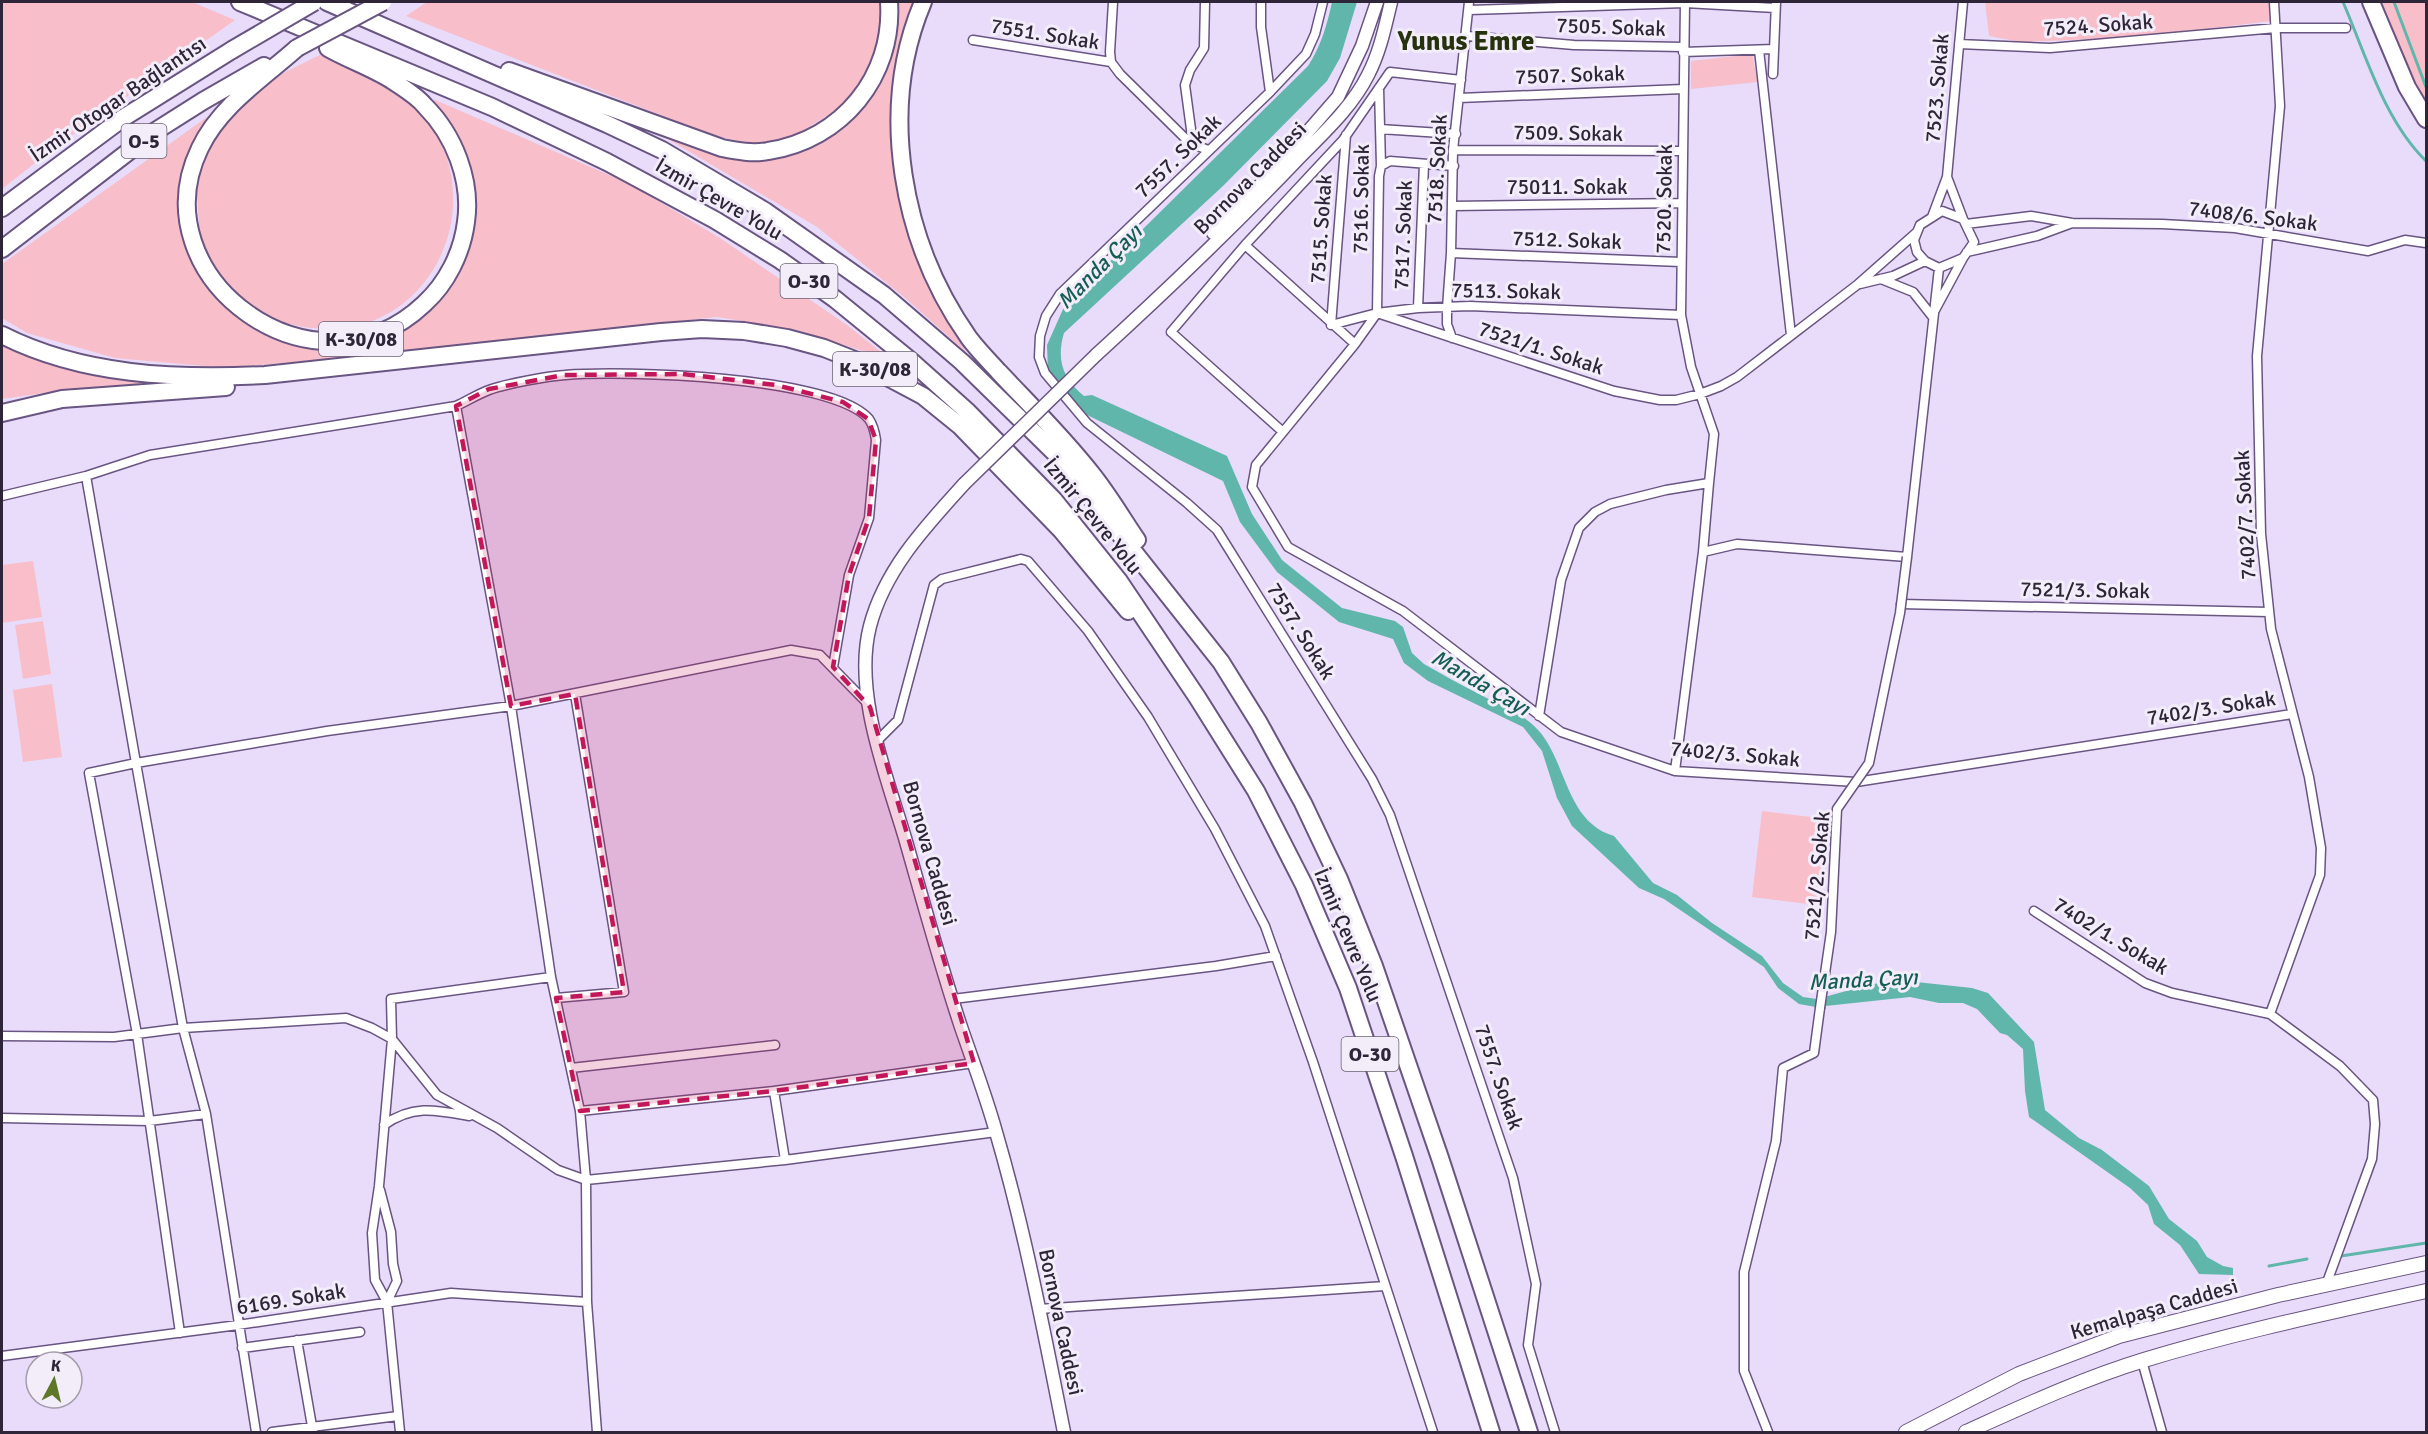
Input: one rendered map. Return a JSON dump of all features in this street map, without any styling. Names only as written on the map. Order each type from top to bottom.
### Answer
[{"type":"highway","name":"İzmir Çevre Yolu","points":[[240,2],[492,107],[607,162],[715,220],[780,260],[835,299],[911,361],[968,412],[1054,500],[1119,581],[1197,697],[1256,791],[1304,885],[1344,977],[1401,1145],[1491,1432]]},
{"type":"highway","name":"İzmir Otogar Bağlantısı","points":[[2,208],[123,118],[314,2]]},
{"type":"highway","name":"İzmir Çevre Yolu","points":[[329,2],[662,150],[765,211],[884,295],[962,362],[1058,456],[1221,662],[1259,723],[1339,879],[1374,966],[1440,1158],[1529,1432]]},
{"type":"highway","name":"O-5","points":[[2,249],[154,132],[203,101],[383,2]]},
{"type":"highway","points":[[399,34],[575,93],[722,148],[767,152],[812,138],[837,122],[858,100],[873,80],[882,60],[888,38],[889,2]]},
{"type":"highway","points":[[923,2],[917,14],[904,73],[899,142],[908,202],[929,268],[947,303],[970,339],[1091,473],[1221,662]]},
{"type":"highway","points":[[2372,2],[2407,87],[2427,119]]},
{"type":"highway","name":"K-30/08","points":[[296,25],[308,37],[392,80],[425,105],[456,151],[463,172],[467,196],[464,237],[458,257],[431,297],[408,319],[384,333],[356,340],[316,342],[274,330],[252,318],[234,304],[213,279],[195,247],[190,229],[188,194],[191,172],[199,149],[211,128],[225,112],[297,48]]},
{"type":"highway","name":"K-30/08","points":[[2,335],[17,343],[90,366],[172,376],[214,377],[265,375],[702,329],[744,331],[787,338],[825,348],[857,361],[923,396],[960,426],[1061,530],[1197,697]]},
{"type":"highway","name":"K-30/08","points":[[2,413],[62,399],[250,385],[419,357]]},
{"type":"main road","name":"Bornova Caddesi","points":[[1064,1432],[1017,1210],[996,1132],[953,999],[870,707],[865,681],[870,627],[885,586],[914,540],[964,484],[1096,355],[1271,174],[1338,97],[1362,46],[1377,2]]},
{"type":"main road","name":"Bornova Caddesi","points":[[1096,355],[1169,288],[1346,108],[1372,66],[1381,45],[1391,2]]},
{"type":"main road","name":"Kemalpaşa Caddesi","points":[[1906,1432],[2019,1374],[2119,1336],[2278,1295],[2427,1263]]},
{"type":"main road","points":[[1966,1432],[2053,1393],[2142,1361],[2232,1335],[2427,1291]]},
{"type":"street","points":[[1113,2],[1112,62],[1119,74],[1192,144],[1208,150]]},
{"type":"street","points":[[1192,144],[1185,84],[1190,70],[1204,48],[1205,2]]},
{"type":"street","points":[[1261,2],[1261,27],[1270,92]]},
{"type":"street","name":"7557. Sokak","points":[[1323,2],[1315,34],[1306,54],[1270,92],[1060,294],[1046,316],[1040,336],[1040,357],[1046,373],[1087,423],[1217,530],[1372,779],[1390,815],[1513,1178],[1536,1284],[1527,1345],[1555,1432]]},
{"type":"street","points":[[1469,6],[1685,2],[1775,5],[1773,75]]},
{"type":"street","name":"7520. Sokak","points":[[1685,2],[1681,315],[1691,367],[1714,434],[1708,483]]},
{"type":"street","name":"7523. Sokak","points":[[1947,177],[1963,2]]},
{"type":"street","name":"7402/7. Sokak","points":[[2270,1014],[2320,875],[2321,864],[2321,848],[2309,777],[2271,629],[2261,534],[2257,356],[2280,106],[2274,2]]},
{"type":"street","name":"7518. Sokak","points":[[1452,338],[1447,308],[1451,253],[1453,150],[1469,6]]},
{"type":"street","name":"7524. Sokak","points":[[1959,44],[2050,48],[2276,28],[2346,28]]},
{"type":"street","name":"7505. Sokak","points":[[1467,36],[1574,45],[1683,50],[1774,49]]},
{"type":"street","name":"7551. Sokak","points":[[973,40],[1112,62]]},
{"type":"street","points":[[1759,50],[1791,334]]},
{"type":"street","points":[[1377,313],[1355,344],[1283,432],[1172,332],[1245,245],[1346,135],[1390,72],[1461,80]]},
{"type":"street","name":"7516. Sokak","points":[[1377,313],[1381,166],[1379,87]]},
{"type":"street","name":"7507. Sokak","points":[[1459,98],[1683,89]]},
{"type":"street","points":[[1380,129],[1456,134]]},
{"type":"street","name":"7515. Sokak","points":[[1331,325],[1346,135]]},
{"type":"street","name":"7509. Sokak","points":[[1453,150],[1683,151]]},
{"type":"street","points":[[1381,166],[1390,161],[1454,166]]},
{"type":"street","name":"7517. Sokak","points":[[1418,308],[1424,164]]},
{"type":"street","points":[[1932,217],[1947,177]]},
{"type":"street","points":[[1881,279],[1913,292],[1932,316],[1974,242],[1947,177]]},
{"type":"street","name":"75011. Sokak","points":[[1452,206],[1682,203]]},
{"type":"street","points":[[1942,211],[1964,221],[2031,216],[2072,223],[2037,236],[1965,255],[1939,268],[1925,261],[1917,252],[1914,240],[1920,225],[1942,211]]},
{"type":"street","name":"7408/6. Sokak","points":[[2072,223],[2235,228],[2368,251],[2405,240],[2427,243]]},
{"type":"street","name":"7521/1. Sokak","points":[[1377,313],[1614,392],[1660,400],[1676,400],[1700,394],[1737,377],[1857,285],[1917,232]]},
{"type":"street","points":[[1245,245],[1331,325],[1355,344]]},
{"type":"street","name":"7512. Sokak","points":[[1451,253],[1681,262]]},
{"type":"street","points":[[1857,285],[1881,279],[1925,261]]},
{"type":"street","name":"7521/2. Sokak","points":[[1768,1432],[1744,1371],[1744,1272],[1776,1141],[1783,1068],[1814,1053],[1831,932],[1837,809],[1869,763],[1901,604],[1939,268]]},
{"type":"street","name":"7513. Sokak","points":[[1331,325],[1377,313],[1418,308],[1470,306],[1681,315]]},
{"type":"street","points":[[2,496],[86,476],[150,455],[456,406],[489,389],[564,375],[683,374],[776,385],[843,402],[868,418],[874,430],[876,440],[869,518],[849,575],[833,667]]},
{"type":"street","points":[[456,406],[511,706],[551,978],[580,1111],[586,1180],[586,1302],[597,1432]]},
{"type":"street","name":"7402/3. Sokak","points":[[1283,432],[1256,465],[1252,487],[1288,547],[1403,611],[1562,732],[1675,771],[1856,782],[2292,714]]},
{"type":"street","points":[[86,476],[183,1028],[206,1114],[256,1432]]},
{"type":"street","points":[[1539,716],[1561,579],[1579,528],[1595,512],[1610,504],[1666,490],[1708,483],[1703,552],[1675,771]]},
{"type":"street","points":[[1703,552],[1737,544],[1907,557]]},
{"type":"street","points":[[878,740],[898,720],[934,585],[942,579],[1021,559],[1028,561],[1088,631],[1148,717],[1215,829],[1265,926],[1316,1072],[1433,1432]]},
{"type":"street","name":"7521/3. Sokak","points":[[1901,604],[2269,612]]},
{"type":"street","points":[[180,1333],[137,1034],[89,772],[327,731],[511,706],[791,650],[820,655],[870,707]]},
{"type":"street","points":[[556,998],[624,992],[575,694]]},
{"type":"street","name":"7402/1. Sokak","points":[[2034,910],[2145,983],[2172,993],[2270,1014],[2340,1066],[2373,1100],[2375,1124],[2372,1159],[2326,1286]]},
{"type":"street","points":[[953,999],[1216,966],[1276,956]]},
{"type":"street","points":[[400,1432],[387,1302],[375,1280],[372,1233],[379,1186],[392,1039],[391,999],[551,978]]},
{"type":"street","points":[[2,1036],[114,1037],[183,1028],[346,1018],[392,1039],[437,1095],[478,1118],[558,1170],[586,1180],[785,1160],[996,1132]]},
{"type":"street","points":[[571,1068],[775,1045]]},
{"type":"street","points":[[580,1111],[774,1091],[974,1063]]},
{"type":"street","points":[[774,1091],[785,1160]]},
{"type":"street","points":[[384,1125],[398,1115],[428,1109],[478,1118]]},
{"type":"street","points":[[2,1118],[149,1121],[206,1114]]},
{"type":"street","points":[[379,1186],[391,1232],[393,1264],[397,1281],[387,1302]]},
{"type":"street","points":[[1039,1309],[1385,1286]]},
{"type":"street","name":"6169. Sokak","points":[[2,1356],[238,1326],[451,1293],[586,1302]]},
{"type":"street","name":"6169. Sokak","points":[[242,1348],[360,1332]]},
{"type":"street","name":"6169. Sokak","points":[[297,1340],[313,1430]]},
{"type":"street","points":[[2142,1361],[2162,1432]]},
{"type":"street","points":[[272,1432],[313,1430],[398,1416]]},
{"type":"highlighted area","points":[[683,374],[776,385],[843,402],[868,419],[876,440],[869,518],[849,575],[833,667],[870,707],[974,1063],[774,1091],[580,1111],[556,998],[624,992],[575,694],[511,706],[456,406],[489,389],[564,375]]},
{"type":"shaded area","points":[[2,2],[192,2],[235,20],[54,148],[2,189]]},
{"type":"shaded area","points":[[427,2],[882,2],[881,36],[867,72],[841,107],[796,135],[756,145],[712,135],[406,16]]},
{"type":"shaded area","points":[[895,2],[914,2],[906,25],[895,88],[917,255],[966,352],[904,297],[817,227],[656,132],[714,153],[753,160],[791,155],[813,146],[837,132],[858,112]]},
{"type":"shaded area","points":[[1332,2],[1357,2],[1340,58],[1327,81],[1223,186],[1064,333],[1061,360],[1066,376],[1084,396],[1092,395],[1227,456],[1252,514],[1282,560],[1342,608],[1395,621],[1403,627],[1412,653],[1424,664],[1525,718],[1539,731],[1548,744],[1569,790],[1586,818],[1598,829],[1614,836],[1653,883],[1677,895],[1712,923],[1762,956],[1783,983],[1803,997],[1817,999],[1872,984],[1907,981],[1972,988],[1988,993],[2034,1042],[2045,1110],[2079,1138],[2102,1150],[2149,1186],[2169,1219],[2197,1241],[2207,1257],[2223,1266],[2233,1268],[2233,1275],[2199,1274],[2180,1245],[2154,1224],[2148,1205],[2130,1188],[2029,1117],[2023,1049],[2007,1035],[2000,1033],[1977,1009],[1963,1003],[1939,1003],[1910,997],[1816,1007],[1799,1004],[1778,988],[1764,967],[1664,899],[1639,888],[1572,826],[1557,798],[1542,751],[1523,727],[1428,681],[1404,663],[1393,639],[1339,622],[1277,572],[1240,522],[1223,481],[1085,414],[1048,372],[1047,345],[1064,307],[1308,66],[1323,35]]},
{"type":"shaded area","points":[[1985,2],[2270,2],[2271,21],[2158,35],[2021,42],[1989,36]]},
{"type":"shaded area","points":[[2379,2],[2426,2],[2426,105],[2413,85]]},
{"type":"shaded area","points":[[324,53],[387,85],[418,109],[441,144],[452,182],[452,220],[440,256],[420,288],[391,312],[355,326],[312,328],[292,325],[264,314],[247,304],[222,280],[212,267],[202,246],[197,192],[204,161],[212,140],[236,107],[268,82]]},
{"type":"shaded area","points":[[1752,54],[1758,82],[1691,89],[1691,61]]},
{"type":"shaded area","points":[[433,99],[630,184],[720,238],[847,325],[925,387],[873,354],[792,329],[717,317],[226,368],[115,358],[27,333],[2,318],[2,264],[214,112],[201,134],[189,250],[281,338],[311,348],[343,346],[384,338],[422,315],[444,292],[475,200],[472,174],[465,152]]},
{"type":"shaded area","points":[[2,345],[78,371],[158,385],[66,390],[2,399]]},
{"type":"shaded area","points":[[33,561],[42,617],[2,623],[2,565]]},
{"type":"shaded area","points":[[43,621],[51,674],[23,679],[15,625]]},
{"type":"shaded area","points":[[52,684],[62,757],[23,762],[13,690]]},
{"type":"shaded area","points":[[1762,811],[1827,819],[1816,905],[1752,897]]},
{"type":"waterway","points":[[2343,2],[2387,107],[2411,145],[2426,161]]},
{"type":"waterway","points":[[2394,2],[2426,87]]},
{"type":"waterway","points":[[2341,1256],[2426,1243]]},
{"type":"waterway","points":[[2269,1266],[2307,1259]]},
{"type":"district","name":"Yunus Emre","points":[[1466,41]]},
{"type":"water label","name":"Manda Çayı","points":[[1099,266]]},
{"type":"water label","name":"Manda Çayı","points":[[1481,682]]},
{"type":"water label","name":"Manda Çayı","points":[[1863,979]]}]
